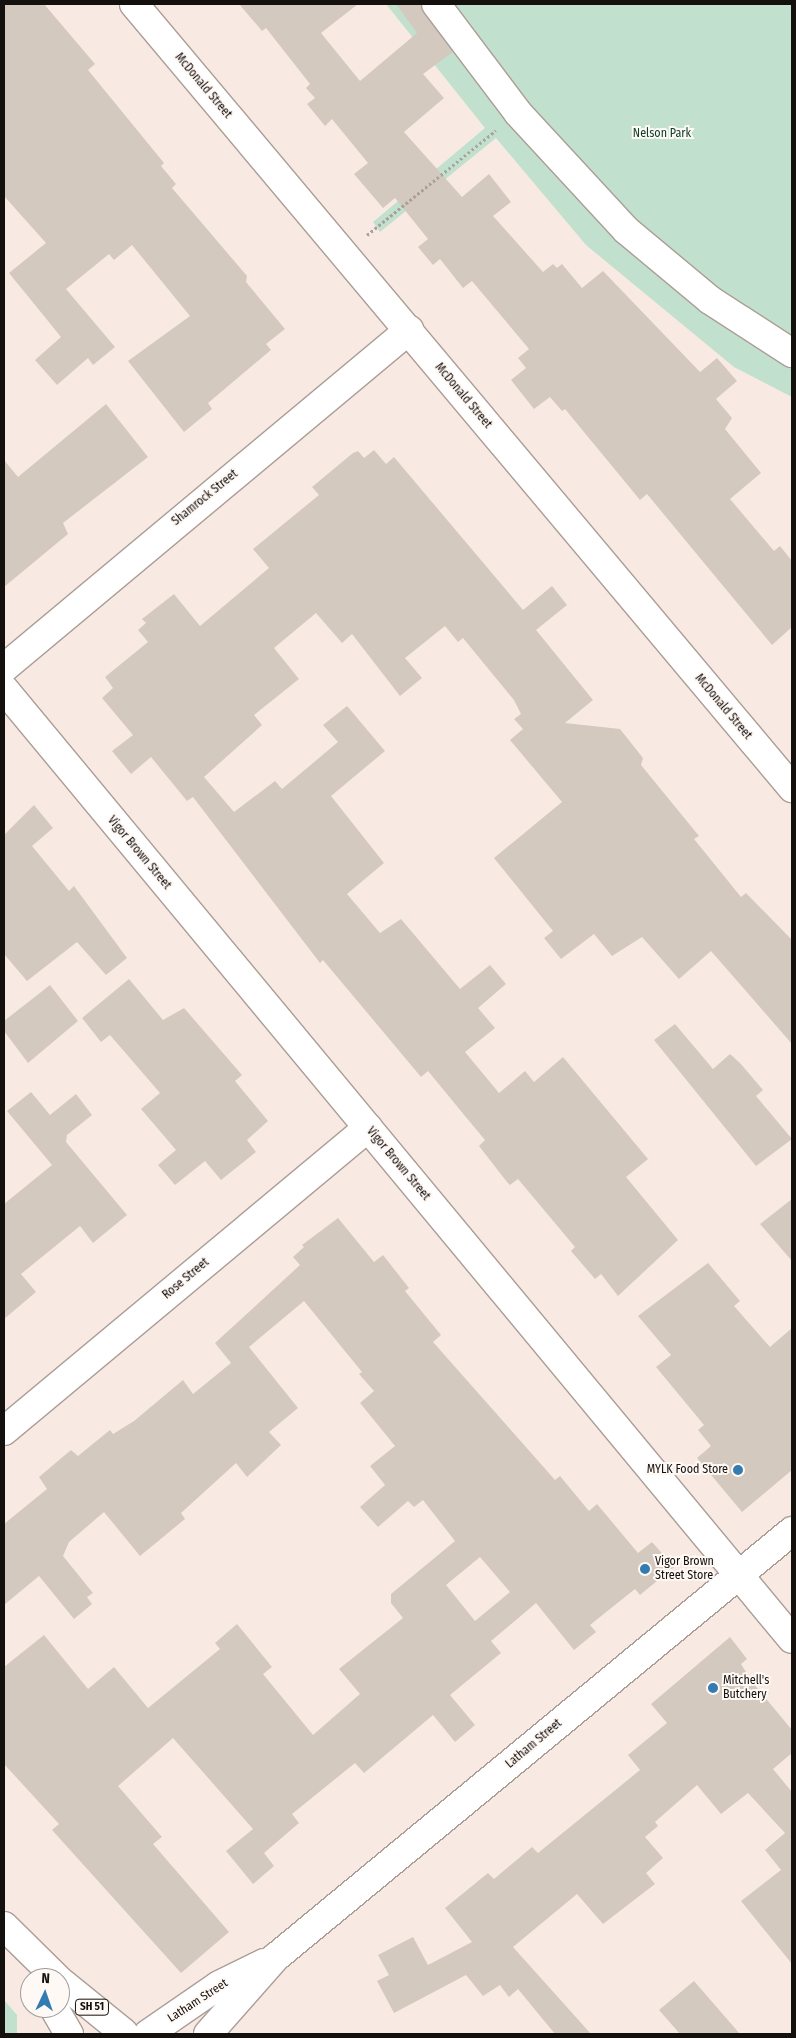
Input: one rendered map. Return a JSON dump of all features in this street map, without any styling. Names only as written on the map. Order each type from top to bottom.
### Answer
[{"type":"street","name":"McDonald Street","points":[[134,4],[792,788]]},
{"type":"street","points":[[436,4],[518,113],[626,230],[710,300],[792,353]]},
{"type":"street","name":"Shamrock Street","points":[[4,668],[409,330]]},
{"type":"street","name":"Vigor Brown Street","points":[[4,689],[792,1639]]},
{"type":"street","name":"Rose Street","points":[[4,1431],[368,1128]]},
{"type":"street","name":"Latham Street","points":[[208,2034],[276,1957],[792,1531]]},
{"type":"street","points":[[6,1929],[30,1968]]},
{"type":"street","points":[[6,1929],[47,1968]]},
{"type":"street","name":"Latham Street","points":[[131,2034],[218,1986],[276,1957]]},
{"type":"street","name":"SH 51","points":[[70,1988],[131,2034]]},
{"type":"street","name":"SH 51","points":[[60,2018],[69,2034]]},
{"type":"path","points":[[343,254],[518,113]]},
{"type":"green space","name":"Nelson Park","points":[[386,4],[792,4],[792,397],[734,367],[586,245],[496,138],[380,232],[373,222],[485,128]]},
{"type":"green space","points":[[4,2000],[17,2015],[17,2034],[4,2034]]},
{"type":"building","points":[[4,4],[44,4],[95,64],[88,70],[164,163],[161,166],[176,184],[172,188],[247,276],[246,282],[285,329],[266,344],[271,350],[208,403],[212,409],[184,432],[128,361],[190,316],[132,245],[114,260],[109,254],[66,289],[115,347],[93,365],[88,358],[57,385],[35,360],[61,337],[9,273],[46,243],[4,196]]},
{"type":"building","points":[[239,4],[358,4],[321,33],[360,81],[417,33],[396,4],[421,4],[453,52],[423,74],[444,98],[404,132],[462,197],[489,174],[511,202],[493,216],[543,272],[553,264],[557,268],[562,264],[582,288],[603,271],[700,372],[717,358],[737,381],[716,399],[732,418],[725,429],[761,473],[730,499],[774,551],[780,546],[792,561],[792,627],[772,645],[647,494],[640,500],[565,409],[562,411],[550,397],[534,409],[511,380],[526,368],[518,358],[529,349],[472,281],[463,288],[440,259],[433,265],[418,247],[428,239],[395,198],[383,208],[354,174],[368,163],[332,119],[325,126],[307,104],[315,98],[306,88],[310,84],[266,28],[262,31]]},
{"type":"building","points":[[106,404],[148,457],[63,523],[68,534],[4,587],[4,460],[18,477]]},
{"type":"building","points":[[374,450],[386,464],[394,457],[523,610],[552,586],[567,605],[536,630],[593,700],[565,723],[620,729],[643,758],[641,765],[699,836],[694,839],[741,897],[746,893],[792,940],[792,1044],[711,951],[679,979],[642,937],[612,956],[594,934],[561,959],[544,938],[553,931],[494,858],[562,802],[510,740],[523,729],[514,719],[521,714],[514,700],[463,638],[458,642],[445,626],[405,658],[422,678],[400,696],[352,634],[342,643],[316,613],[274,648],[299,679],[254,715],[262,725],[204,777],[234,812],[275,781],[282,789],[338,742],[323,725],[347,706],[385,751],[331,796],[384,863],[347,894],[380,933],[401,919],[460,989],[490,965],[506,984],[478,1008],[495,1028],[465,1052],[499,1093],[525,1071],[534,1082],[563,1057],[648,1159],[626,1177],[678,1240],[618,1296],[601,1274],[595,1279],[571,1251],[575,1247],[518,1179],[510,1185],[507,1182],[479,1146],[485,1140],[428,1071],[421,1077],[323,960],[320,963],[193,797],[187,801],[151,757],[131,774],[112,751],[133,735],[102,698],[113,688],[105,677],[148,642],[138,630],[146,623],[142,619],[174,594],[200,626],[269,568],[253,549],[319,495],[312,487],[353,453],[358,451],[364,458]]},
{"type":"building","points":[[34,805],[53,828],[32,846],[69,891],[74,886],[127,958],[106,975],[77,942],[27,981],[4,954],[4,835]]},
{"type":"building","points":[[129,979],[163,1020],[184,1008],[242,1075],[235,1081],[268,1121],[247,1140],[256,1152],[221,1180],[205,1161],[175,1185],[158,1165],[176,1150],[141,1109],[160,1093],[110,1035],[101,1042],[82,1018]]},
{"type":"building","points":[[50,985],[78,1021],[28,1063],[4,1031],[4,1021]]},
{"type":"building","points":[[675,1024],[713,1069],[730,1054],[740,1063],[763,1090],[756,1096],[792,1139],[756,1166],[654,1040]]},
{"type":"building","points":[[31,1092],[50,1115],[76,1094],[92,1115],[67,1135],[66,1142],[127,1215],[93,1243],[80,1226],[21,1274],[36,1292],[4,1319],[4,1204],[52,1165],[7,1111]]},
{"type":"building","points":[[792,1199],[792,1261],[760,1224]]},
{"type":"building","points":[[338,1218],[374,1262],[383,1255],[409,1288],[405,1291],[441,1335],[433,1342],[555,1480],[560,1476],[589,1511],[597,1504],[638,1553],[652,1542],[674,1567],[640,1595],[635,1589],[590,1625],[596,1632],[574,1650],[536,1603],[491,1641],[501,1653],[450,1695],[475,1725],[455,1742],[433,1715],[364,1773],[355,1763],[292,1814],[299,1823],[264,1853],[274,1866],[253,1884],[226,1851],[253,1829],[173,1738],[118,1786],[162,1837],[153,1844],[229,1932],[181,1973],[52,1830],[59,1824],[4,1764],[4,1667],[44,1635],[88,1689],[114,1667],[148,1708],[220,1649],[215,1643],[237,1624],[272,1667],[263,1674],[313,1735],[360,1694],[339,1669],[403,1618],[391,1603],[391,1594],[455,1541],[423,1500],[414,1507],[408,1501],[378,1527],[360,1507],[385,1485],[370,1466],[395,1446],[360,1403],[374,1391],[359,1374],[362,1372],[304,1301],[249,1347],[298,1408],[269,1432],[281,1445],[247,1477],[236,1463],[181,1513],[185,1519],[140,1556],[104,1512],[69,1542],[63,1556],[93,1593],[87,1597],[92,1604],[74,1619],[39,1576],[4,1605],[4,1524],[47,1489],[39,1477],[71,1450],[78,1456],[110,1430],[113,1434],[134,1421],[183,1380],[193,1394],[231,1363],[215,1343],[300,1265],[293,1257],[304,1247],[302,1245]],"holes":[[[480,1557],[510,1592],[475,1621],[446,1585]]]},
{"type":"building","points":[[708,1263],[740,1301],[734,1306],[770,1347],[792,1328],[792,1470],[742,1512],[697,1458],[711,1446],[698,1430],[704,1425],[656,1367],[671,1355],[638,1316]]},
{"type":"building","points":[[730,1637],[747,1659],[741,1664],[753,1683],[792,1730],[792,1753],[773,1769],[792,1792],[792,1964],[741,1901],[781,1870],[765,1850],[785,1833],[748,1793],[721,1814],[697,1785],[655,1822],[658,1826],[645,1837],[663,1858],[646,1873],[655,1884],[603,1924],[577,1894],[513,1947],[591,2034],[555,2034],[518,1989],[509,1997],[500,1985],[483,1996],[466,1975],[394,2013],[377,1981],[389,1975],[378,1955],[413,1937],[428,1965],[472,1942],[445,1908],[488,1873],[494,1879],[532,1847],[538,1853],[640,1770],[628,1755],[667,1723],[651,1704]]},
{"type":"building","points":[[694,1981],[740,2034],[680,2034],[659,2010]]},
{"type":"place","name":"MYLK Food Store","points":[[738,1470]]},
{"type":"place","name":"Vigor Brown Street Store","points":[[645,1569]]},
{"type":"place","name":"Mitchell's Butchery","points":[[713,1688]]}]
